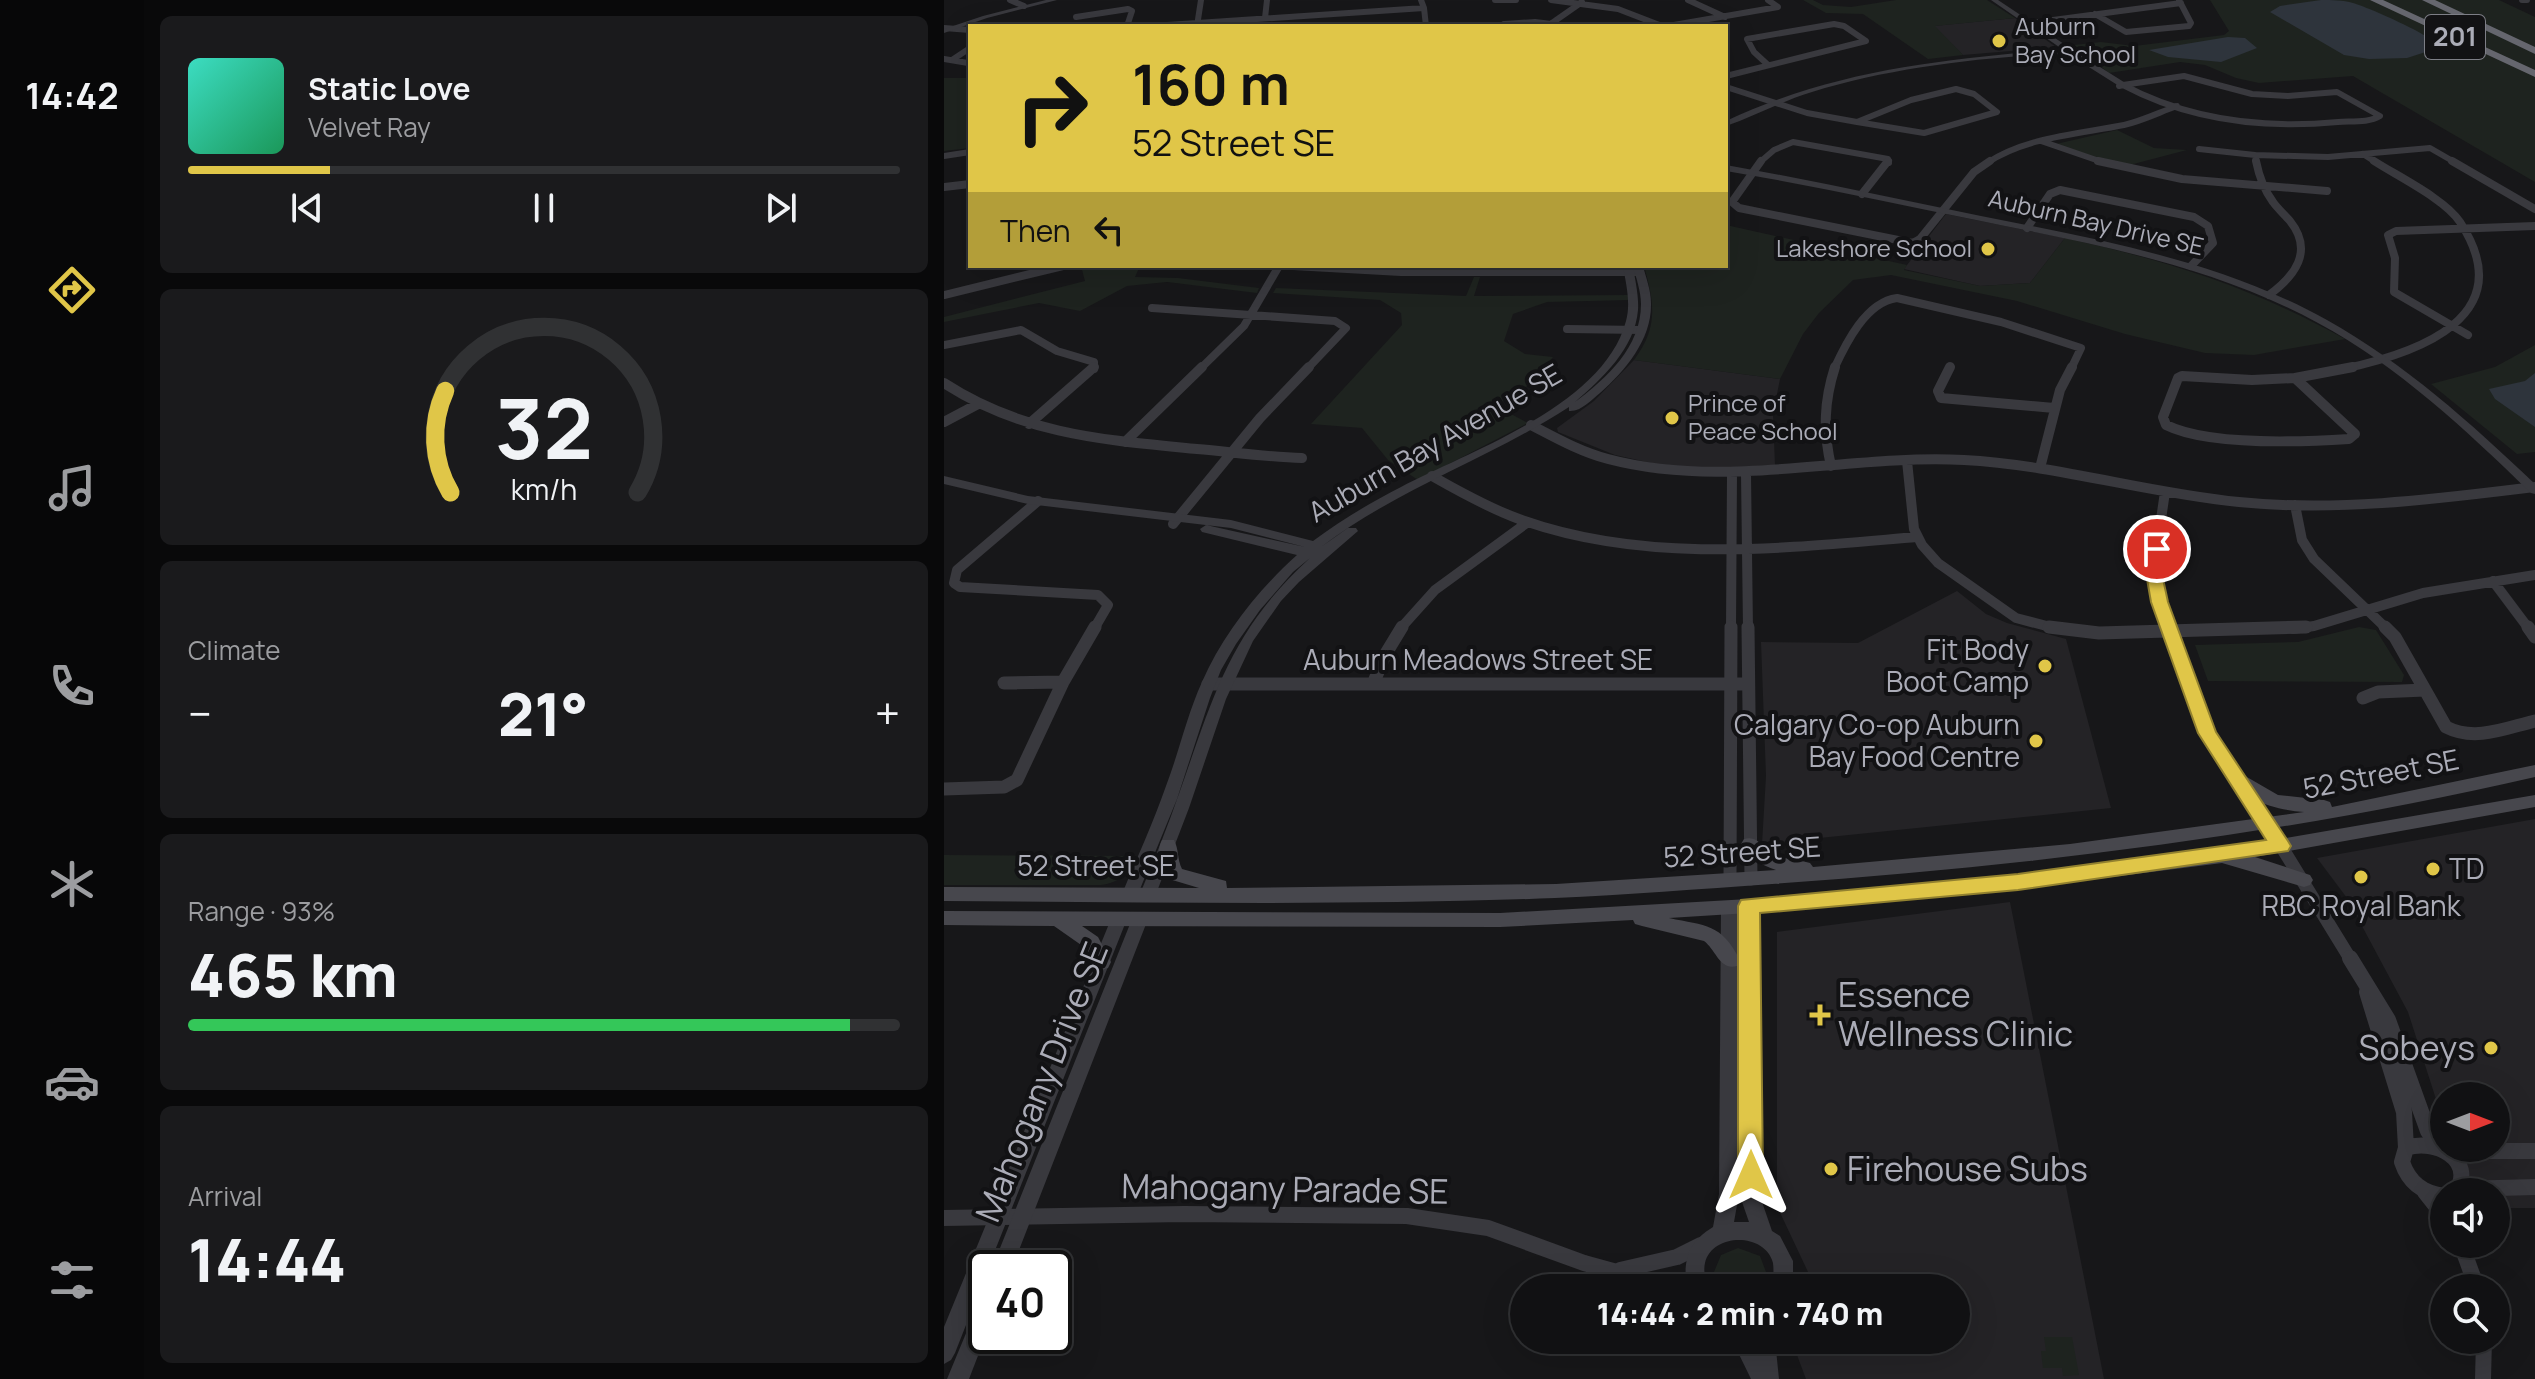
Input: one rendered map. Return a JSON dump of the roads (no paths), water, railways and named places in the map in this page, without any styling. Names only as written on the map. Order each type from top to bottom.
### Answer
[{"type":"highway","name":"201","points":[[2373,0],[2393,3],[2535,72]]},
{"type":"highway","points":[[2427,0],[2535,51]]},
{"type":"highway","name":"201","points":[[2454,0],[2535,42]]},
{"type":"highway","points":[[2482,12],[2509,28]]},
{"type":"main road","name":"52 Street SE","points":[[944,894],[1539,892],[1850,872],[2057,853],[2264,824],[2535,771]]},
{"type":"main road","points":[[2233,775],[2256,795],[2273,803],[2357,807]]},
{"type":"main road","name":"52 Street SE","points":[[944,918],[1500,920],[1739,907],[2018,882],[2216,857],[2535,801]]},
{"type":"main road","points":[[2264,824],[2281,846]]},
{"type":"main road","points":[[1750,844],[1762,857],[1775,864],[1850,872]]},
{"type":"main road","points":[[1168,845],[1170,868],[1182,878],[1256,894]]},
{"type":"main road","points":[[2216,857],[2256,864],[2304,880]]},
{"type":"main road","points":[[1739,907],[1751,879]]},
{"type":"main road","points":[[1730,880],[1739,907]]},
{"type":"main road","name":"Auburn Bay Avenue SE","points":[[1139,894],[1140,919]]},
{"type":"main road","name":"Auburn Bay Avenue SE","points":[[1119,919],[1139,894]]},
{"type":"main road","points":[[1609,914],[1676,925],[1710,935],[1718,941],[1730,960]]},
{"type":"main road","points":[[1060,920],[1091,942],[1101,962]]},
{"type":"street","points":[[1010,0],[1022,6],[1054,0]]},
{"type":"street","points":[[946,29],[1042,0]]},
{"type":"street","points":[[1201,0],[1197,24],[1424,8]]},
{"type":"street","points":[[1265,18],[1267,0]]},
{"type":"street","points":[[1421,0],[1426,24]]},
{"type":"street","points":[[1495,0],[1516,0]]},
{"type":"street","points":[[1551,0],[1586,3],[1634,13],[1660,24]]},
{"type":"street","points":[[1688,0],[1725,17]]},
{"type":"street","points":[[1678,24],[1778,7],[1768,0]]},
{"type":"street","points":[[1994,0],[2034,22],[2180,2],[2191,24],[2126,32],[2095,14]]},
{"type":"street","points":[[2003,0],[2123,86],[2207,118],[2246,123],[2316,125],[2376,119],[2380,116],[2337,92],[2288,96],[2252,94],[2181,76],[2123,86]]},
{"type":"street","points":[[1355,3],[1358,12]]},
{"type":"street","points":[[1504,24],[1555,24],[1586,3]]},
{"type":"street","points":[[1076,17],[1128,9],[1132,11],[1128,24]]},
{"type":"street","points":[[1728,75],[1866,41],[1844,26],[1834,24],[1747,39],[1754,52],[1767,64]]},
{"type":"street","points":[[946,29],[968,30]]},
{"type":"street","points":[[952,60],[968,49]]},
{"type":"street","points":[[1728,116],[1820,86],[1890,70],[2071,49]]},
{"type":"street","points":[[944,59],[968,63]]},
{"type":"street","points":[[1728,88],[1807,113],[1856,122],[1928,133],[1997,112],[1970,92],[1955,90],[1909,101],[1856,122]]},
{"type":"street","points":[[1728,123],[1768,101]]},
{"type":"street","points":[[1863,192],[1889,164],[1888,159],[1793,142],[1784,145],[1753,170],[1732,201],[1737,207],[1903,243],[1920,239],[1969,177],[1988,160],[2041,141],[2111,128],[2174,107]]},
{"type":"street","points":[[2041,141],[2086,158],[2145,174],[2219,185],[2327,191]]},
{"type":"street","points":[[2199,149],[2315,157],[2423,147],[2435,149],[2535,209]]},
{"type":"street","points":[[944,156],[968,152]]},
{"type":"street","points":[[2363,154],[2449,211],[2485,247]]},
{"type":"street","points":[[2255,155],[2265,188],[2298,232],[2304,249],[2301,265],[2294,275],[2272,293]]},
{"type":"street","name":"Auburn Bay Drive SE","points":[[1728,166],[2124,243],[2194,264],[2272,293],[2335,321],[2386,358],[2534,485]]},
{"type":"street","points":[[944,187],[968,184]]},
{"type":"street","points":[[2028,226],[2050,194],[2060,190],[2198,217],[2210,227],[2213,243],[2194,264]]},
{"type":"street","points":[[2457,340],[2472,332],[2393,291],[2398,270],[2388,235],[2396,231],[2535,226]]},
{"type":"street","points":[[1014,268],[1014,278]]},
{"type":"street","points":[[944,295],[1055,268]]},
{"type":"street","points":[[1125,442],[1221,351],[1251,317],[1278,268]]},
{"type":"street","points":[[1325,268],[1388,272],[1634,269]]},
{"type":"street","name":"Auburn Bay Avenue SE","points":[[1536,428],[1590,383],[1614,356],[1629,330],[1634,302],[1634,269]]},
{"type":"street","name":"Auburn Bay Avenue SE","points":[[1139,894],[1168,845],[1216,684],[1219,660],[1256,605],[1314,551],[1437,479],[1567,414],[1611,377],[1634,348],[1642,330],[1646,301],[1634,269]]},
{"type":"street","points":[[1831,466],[1826,449],[1824,413],[1829,382],[1855,329],[1886,299],[1897,298],[2001,322],[2080,347],[2082,351],[2066,375],[2054,408],[2040,468]]},
{"type":"street","points":[[1152,308],[1335,321],[1346,328],[1232,452],[1176,520]]},
{"type":"street","points":[[1567,329],[1642,330]]},
{"type":"street","points":[[944,345],[1021,330],[1057,351],[1094,362],[1094,369],[1029,424]]},
{"type":"street","points":[[2295,378],[2351,428],[2355,434],[2353,437],[2259,439],[2187,432],[2171,429],[2164,423],[2163,417],[2178,378],[2182,376],[2252,380],[2295,378],[2438,346]]},
{"type":"street","points":[[1950,366],[1938,391],[1941,398],[2054,408]]},
{"type":"street","points":[[944,383],[978,404],[1029,424],[1079,436],[1302,458]]},
{"type":"street","points":[[944,422],[978,404]]},
{"type":"street","points":[[1536,428],[1574,448],[1610,460],[1668,471],[1746,474],[1907,461],[1971,460],[2040,468],[2165,492],[2295,505],[2406,503],[2534,485]]},
{"type":"street","points":[[1907,461],[1917,537],[1938,563],[1987,601],[2016,618],[2069,631],[2170,633],[2288,630],[2314,626],[2423,593],[2535,575]]},
{"type":"street","points":[[1730,880],[1732,474]]},
{"type":"street","points":[[1746,474],[1751,879]]},
{"type":"street","points":[[1437,479],[1528,522],[1611,542],[1678,550],[1731,552],[1917,537]]},
{"type":"street","points":[[944,480],[1034,505]]},
{"type":"street","points":[[944,490],[1034,505],[1176,520],[1314,551]]},
{"type":"street","points":[[2165,492],[2154,567],[2156,587],[2207,733],[2264,824]]},
{"type":"street","points":[[944,789],[994,788],[1010,785],[1017,780],[1063,682],[1107,609],[1104,598],[960,587],[953,581],[957,570],[1034,505]]},
{"type":"street","points":[[2295,505],[2302,540],[2314,559],[2395,637],[2446,727],[2458,734],[2470,735],[2535,721]]},
{"type":"street","points":[[1373,684],[1394,634],[1424,597],[1450,575],[1528,522]]},
{"type":"street","points":[[2493,581],[2535,637]]},
{"type":"street","points":[[1004,683],[1063,682]]},
{"type":"street","name":"Auburn Bay Avenue SE","points":[[1139,894],[1169,798],[1216,684]]},
{"type":"street","name":"Auburn Meadows Street SE","points":[[1216,684],[1747,684]]},
{"type":"street","points":[[2363,698],[2378,692],[2425,690]]},
{"type":"street","points":[[2281,846],[2388,1020],[2430,1133]]},
{"type":"street","points":[[1694,1274],[1696,1258],[1716,1235],[1729,1194],[1730,960],[1739,907]]},
{"type":"street","points":[[1739,907],[1751,1199],[1763,1235]]},
{"type":"street","name":"Mahogany Drive SE","points":[[944,1353],[1119,919]]},
{"type":"street","name":"Mahogany Drive SE","points":[[1009,1250],[1140,919]]},
{"type":"street","points":[[2365,985],[2371,1020],[2409,1127],[2402,1162],[2404,1171],[2430,1199]]},
{"type":"street","points":[[2406,1148],[2420,1142],[2430,1145]]},
{"type":"street","points":[[2510,1150],[2535,1151]]},
{"type":"street","points":[[2510,1189],[2535,1187]]},
{"type":"street","points":[[2423,1190],[2430,1190]]},
{"type":"street","name":"Mahogany Parade SE","points":[[944,1218],[1184,1214],[1407,1216],[1488,1228],[1627,1274]]},
{"type":"street","points":[[1617,1271],[1677,1257],[1716,1235],[1743,1229],[1763,1235],[1778,1249],[1783,1261],[1783,1274]]},
{"type":"street","points":[[958,1379],[968,1354]]},
{"type":"street","points":[[1750,1354],[1762,1379]]},
{"type":"street","points":[[1766,1354],[1769,1379]]},
{"type":"street","points":[[2483,1379],[2484,1354]]},
{"type":"place","name":"Auburn Bay School","points":[[1999,41]]},
{"type":"place","name":"Lakeshore School","points":[[1988,249]]},
{"type":"place","name":"Prince of Peace School","points":[[1672,418]]},
{"type":"place","name":"Fit Body Boot Camp","points":[[2045,666]]},
{"type":"place","name":"Calgary Co-op Auburn Bay Food Centre","points":[[2036,741]]},
{"type":"place","name":"TD","points":[[2433,869]]},
{"type":"place","name":"RBC Royal Bank","points":[[2361,877]]},
{"type":"place","name":"Essence Wellness Clinic","points":[[1820,1015]]},
{"type":"place","name":"Sobeys","points":[[2491,1048]]},
{"type":"place","name":"Firehouse Subs","points":[[1831,1169]]}]
